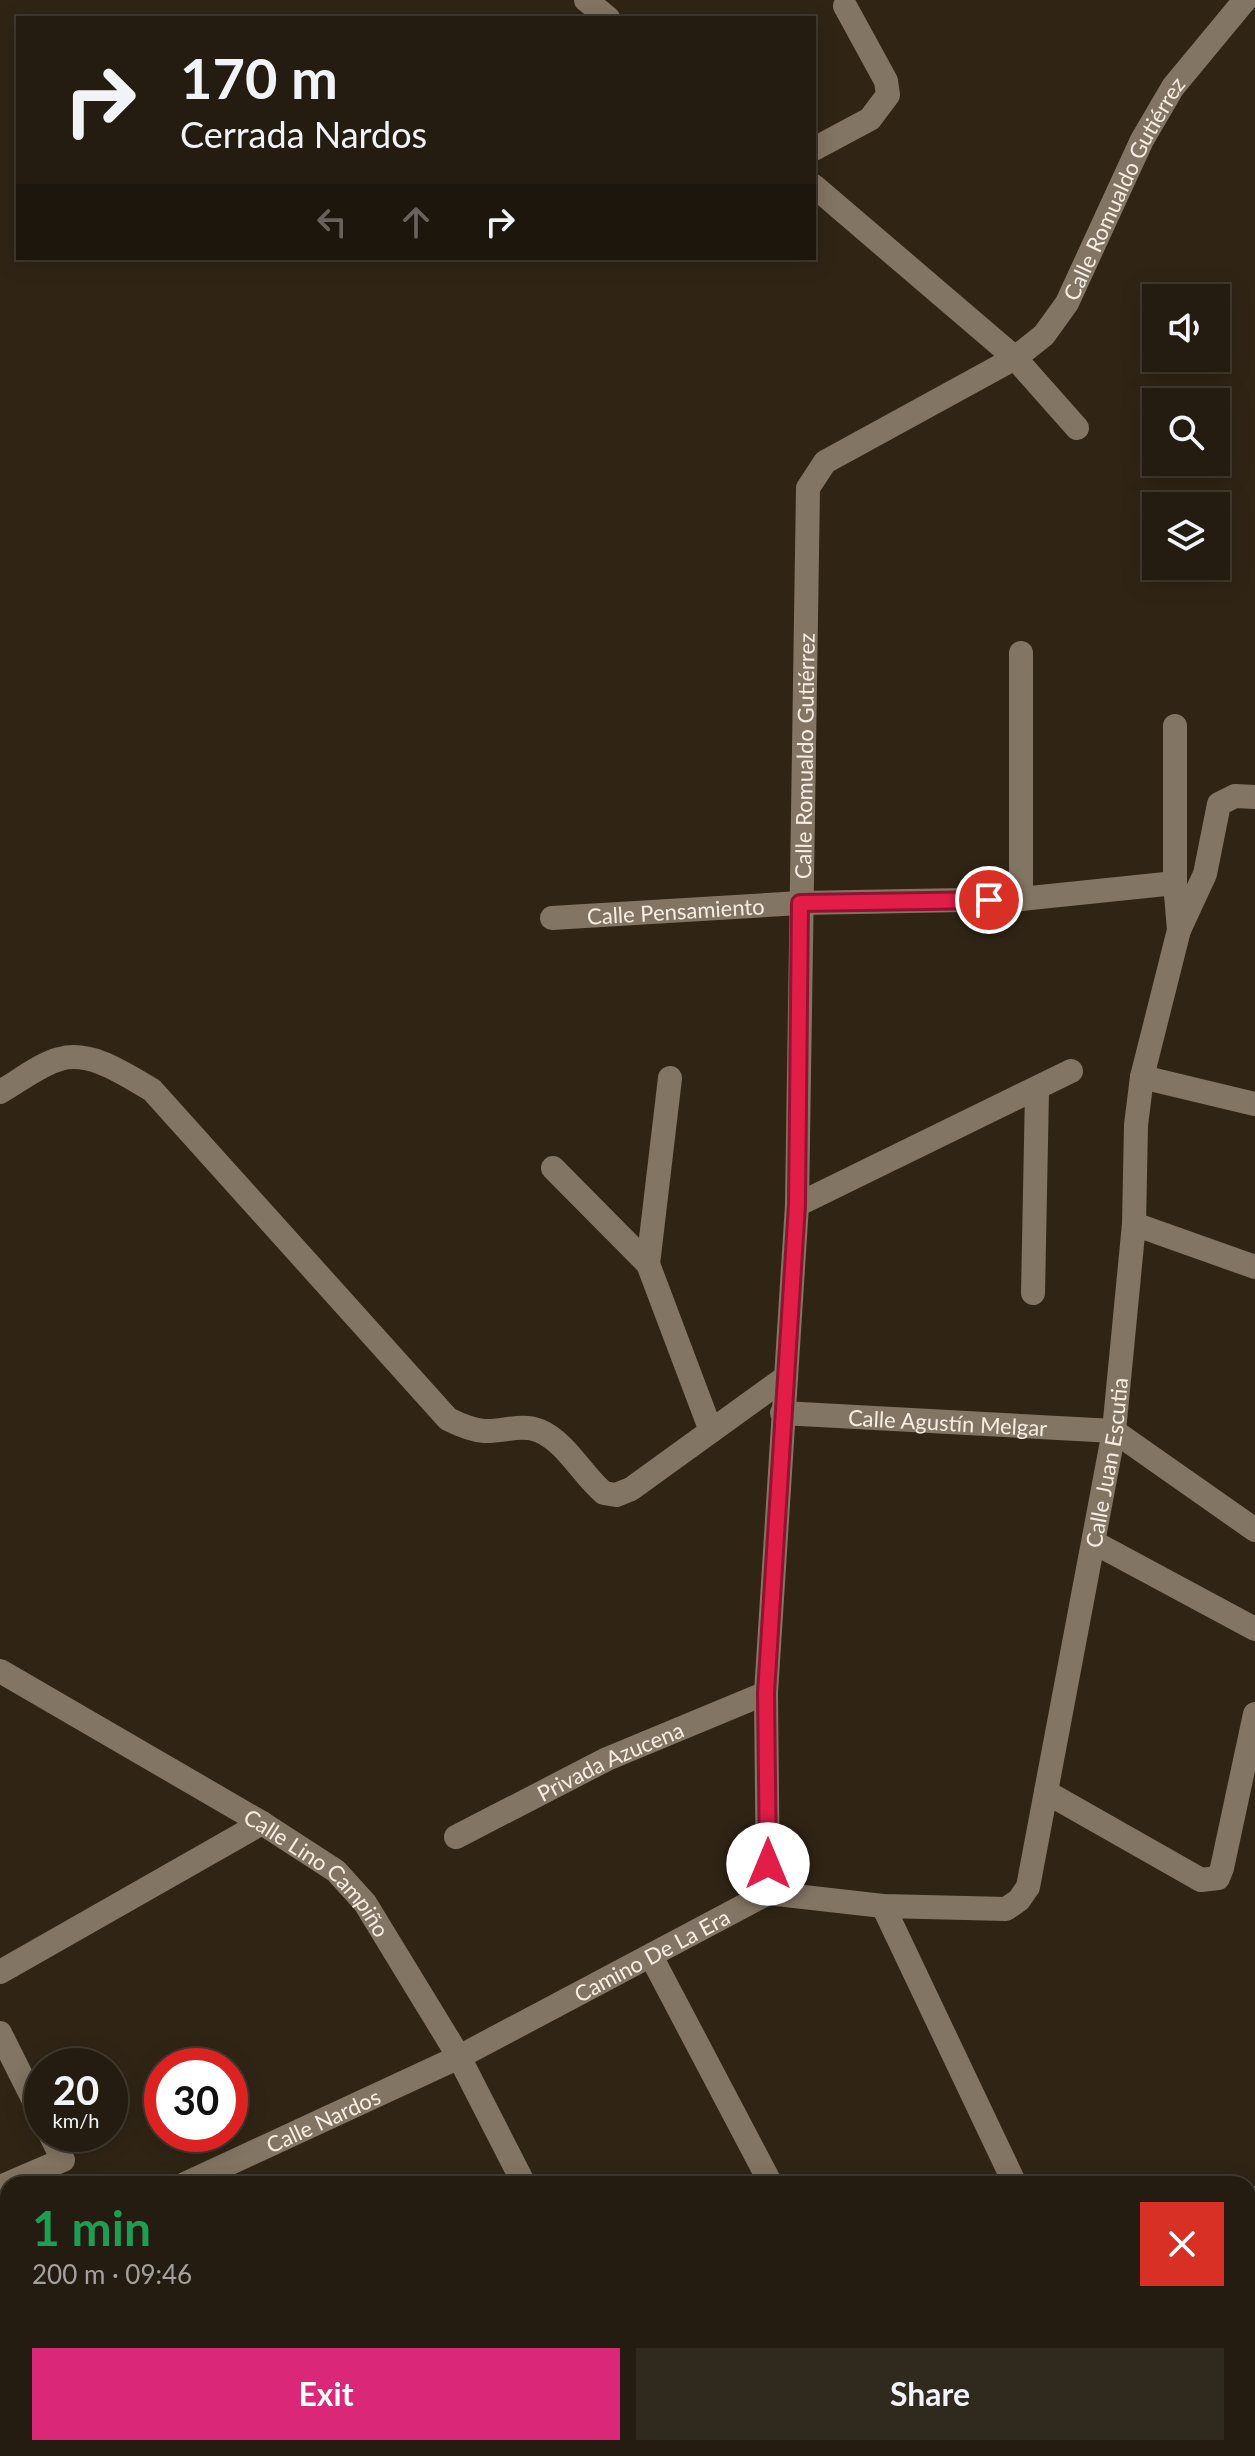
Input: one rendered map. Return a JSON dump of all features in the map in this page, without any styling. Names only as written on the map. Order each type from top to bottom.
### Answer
[{"type":"street","points":[[586,0],[606,16]]},
{"type":"street","name":"Calle Romualdo Gutiérrez","points":[[768,1893],[766,1693],[797,1205],[808,488],[825,462],[849,446],[1015,358],[1044,335],[1067,303],[1142,140],[1173,87],[1245,0]]},
{"type":"street","points":[[816,148],[870,119],[888,95],[886,81],[845,6]]},
{"type":"street","points":[[816,188],[1015,358],[1077,428]]},
{"type":"street","points":[[1021,653],[1021,899]]},
{"type":"street","name":"Calle Juan Escutia","points":[[883,1906],[1006,1909],[1019,1900],[1028,1887],[1114,1431],[1134,1224],[1136,1125],[1142,1077],[1179,930],[1175,883],[1175,726]]},
{"type":"street","points":[[1179,930],[1205,874],[1219,804],[1235,796],[1255,797]]},
{"type":"street","name":"Calle Pensamiento","points":[[552,918],[800,903],[1021,899],[1175,883]]},
{"type":"street","points":[[0,1092],[59,1059],[81,1058],[115,1068],[152,1090],[448,1419],[485,1431],[523,1427],[538,1430],[554,1439],[604,1493],[616,1495],[631,1489],[786,1377]]},
{"type":"street","points":[[797,1205],[1037,1091],[1071,1071]]},
{"type":"street","points":[[1142,1077],[1255,1104]]},
{"type":"street","points":[[648,1264],[670,1078]]},
{"type":"street","points":[[1033,1293],[1037,1091]]},
{"type":"street","points":[[553,1168],[648,1264],[711,1431]]},
{"type":"street","points":[[1134,1224],[1255,1267]]},
{"type":"street","name":"Calle Agustín Melgar","points":[[782,1413],[1114,1431]]},
{"type":"street","points":[[1114,1431],[1255,1530]]},
{"type":"street","points":[[1095,1543],[1255,1629]]},
{"type":"street","name":"Calle Lino Campiño","points":[[0,1671],[262,1823],[336,1871],[365,1903],[459,2057],[520,2176]]},
{"type":"street","name":"Privada Azucena","points":[[456,1837],[607,1759],[766,1693]]},
{"type":"street","points":[[1046,1792],[1201,1880],[1210,1881],[1218,1878],[1222,1868],[1255,1714]]},
{"type":"street","points":[[0,1972],[262,1823]]},
{"type":"street","points":[[768,1893],[883,1906],[1011,2176]]},
{"type":"street","name":"Camino De La Era","points":[[459,2057],[768,1893]]},
{"type":"street","points":[[651,1956],[767,2176]]},
{"type":"street","points":[[0,2033],[24,2081]]},
{"type":"street","name":"Calle Nardos","points":[[202,2176],[459,2057]]},
{"type":"street","points":[[26,2176],[63,2160],[59,2152]]},
{"type":"route","points":[[768,1864],[766,1693],[797,1205],[800,903],[989,900]]}]
